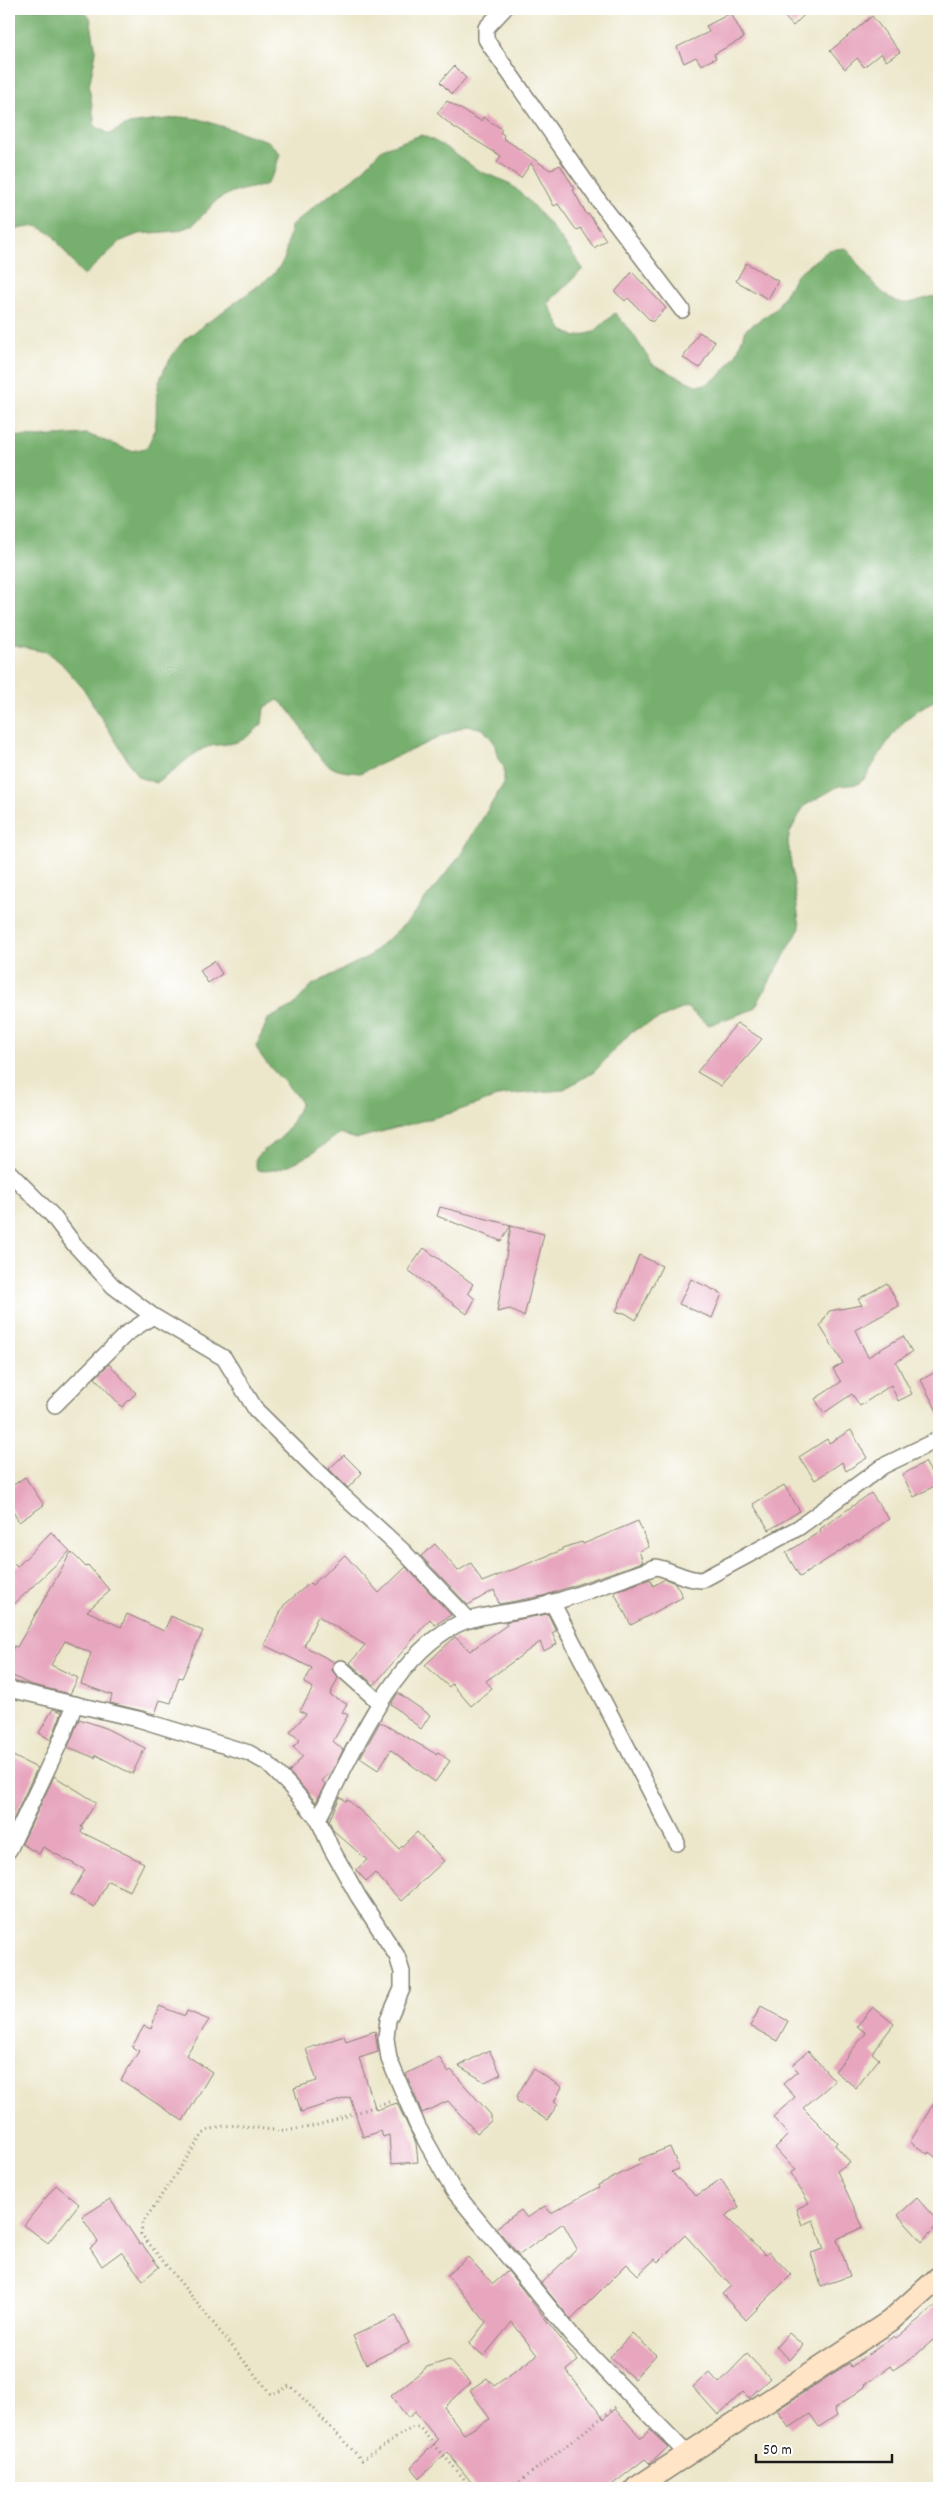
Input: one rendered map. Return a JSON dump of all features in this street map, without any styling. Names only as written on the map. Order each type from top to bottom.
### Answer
[{"type":"street","points":[[504,9],[486,28],[486,39],[599,201],[682,310]]},
{"type":"street","points":[[9,1172],[52,1215],[74,1244],[113,1286],[153,1316],[224,1358],[256,1410],[339,1492],[402,1550],[469,1620]]},
{"type":"street","points":[[55,1405],[126,1334],[153,1316]]},
{"type":"street","points":[[318,1819],[380,1703],[425,1648],[447,1630],[469,1620],[506,1614],[552,1602],[656,1567],[668,1569],[690,1580],[702,1580],[798,1528],[883,1466],[939,1439]]},
{"type":"street","points":[[552,1602],[677,1843]]},
{"type":"street","points":[[341,1668],[380,1703]]},
{"type":"street","points":[[9,1689],[138,1719],[248,1753],[267,1764],[318,1819],[331,1848],[358,1896],[397,1956],[402,1972],[402,1989],[388,2020],[386,2038],[389,2059],[418,2128],[451,2184],[576,2340],[688,2455]]},
{"type":"street","points":[[9,1850],[62,1738],[75,1704]]},
{"type":"street","points":[[636,2488],[890,2321],[939,2277]]},
{"type":"path","points":[[404,2097],[292,2130],[224,2125],[212,2129],[204,2134],[142,2224],[141,2234],[270,2393],[276,2393],[289,2386],[292,2387],[358,2458],[362,2460],[413,2427],[419,2426],[472,2488]]},
{"type":"path","points":[[512,2488],[629,2396]]},
{"type":"green space","points":[[9,9],[80,9],[90,17],[96,52],[89,86],[95,126],[109,134],[129,124],[182,117],[199,119],[268,141],[280,153],[275,171],[266,185],[232,192],[217,200],[193,225],[176,231],[138,234],[121,241],[83,276],[52,234],[37,226],[9,230]]},
{"type":"green space","points":[[421,135],[443,146],[476,169],[508,183],[516,189],[548,223],[577,260],[583,269],[548,303],[562,330],[576,337],[594,332],[615,313],[633,334],[652,364],[695,385],[705,385],[720,376],[737,353],[745,330],[776,309],[797,274],[829,250],[846,248],[865,274],[890,298],[909,303],[939,296],[939,699],[925,705],[904,722],[887,742],[865,778],[858,784],[839,786],[804,806],[790,832],[788,842],[800,928],[754,1009],[709,1025],[686,1007],[632,1031],[594,1072],[562,1090],[503,1095],[451,1113],[355,1139],[340,1133],[312,1153],[289,1165],[267,1171],[257,1170],[255,1161],[262,1152],[285,1132],[301,1103],[266,1062],[256,1047],[268,1019],[293,1006],[312,985],[369,956],[408,921],[459,857],[504,783],[504,767],[498,759],[494,742],[483,729],[467,725],[360,773],[337,769],[330,766],[317,753],[293,716],[278,700],[264,708],[262,724],[249,736],[233,743],[204,748],[156,783],[138,777],[83,688],[60,662],[46,652],[9,645],[9,436],[39,437],[87,434],[131,451],[146,448],[156,423],[157,392],[161,377],[185,339],[273,275],[284,260],[291,226],[316,205],[358,175],[382,149]]},
{"type":"building","points":[[777,9],[810,9],[793,26]]},
{"type":"building","points":[[731,13],[744,38],[714,54],[716,58],[701,65],[696,57],[684,63],[677,47],[709,32],[706,26]]},
{"type":"building","points":[[872,16],[900,52],[886,61],[881,53],[864,67],[857,58],[845,69],[830,51]]},
{"type":"building","points":[[454,66],[466,78],[452,94],[440,82]]},
{"type":"building","points":[[447,101],[481,121],[483,117],[502,129],[500,132],[504,135],[503,138],[550,170],[560,165],[575,189],[573,190],[587,215],[589,214],[606,240],[594,248],[581,228],[577,231],[558,204],[554,206],[531,163],[521,178],[497,162],[501,156],[452,126],[437,113]]},
{"type":"building","points":[[746,263],[778,281],[768,299],[736,281]]},
{"type":"building","points":[[632,272],[666,308],[652,322],[628,298],[625,301],[615,292]]},
{"type":"building","points":[[699,332],[715,341],[700,368],[683,358]]},
{"type":"building","points":[[214,961],[222,974],[208,983],[200,970]]},
{"type":"building","points":[[737,1023],[762,1039],[721,1086],[697,1072]]},
{"type":"building","points":[[440,1207],[511,1225],[501,1241],[437,1216]]},
{"type":"building","points":[[511,1226],[544,1234],[524,1317],[510,1309],[497,1312]]},
{"type":"building","points":[[424,1248],[473,1284],[468,1293],[475,1299],[467,1314],[408,1270]]},
{"type":"building","points":[[639,1255],[662,1266],[636,1320],[625,1313],[616,1312]]},
{"type":"building","points":[[691,1279],[722,1294],[712,1318],[679,1304]]},
{"type":"building","points":[[887,1283],[899,1306],[855,1330],[868,1357],[903,1336],[912,1352],[896,1362],[912,1394],[898,1401],[891,1385],[860,1406],[852,1394],[824,1413],[815,1399],[841,1382],[833,1369],[843,1363],[820,1326],[829,1311],[862,1305],[858,1299]]},
{"type":"building","points":[[109,1364],[136,1393],[122,1407],[95,1378]]},
{"type":"building","points":[[939,1370],[939,1415],[921,1380]]},
{"type":"building","points":[[851,1430],[867,1458],[846,1471],[842,1462],[815,1480],[799,1457],[827,1439],[829,1443]]},
{"type":"building","points":[[344,1455],[362,1473],[348,1488],[329,1469]]},
{"type":"building","points":[[925,1462],[938,1484],[914,1497],[902,1475]]},
{"type":"building","points":[[25,1477],[44,1505],[19,1522],[9,1505],[9,1488]]},
{"type":"building","points":[[784,1485],[800,1511],[769,1530],[753,1504]]},
{"type":"building","points":[[871,1493],[889,1519],[858,1541],[800,1577],[786,1553],[821,1531],[820,1529]]},
{"type":"building","points":[[638,1521],[649,1547],[639,1551],[643,1562],[543,1596],[499,1604],[494,1590],[468,1605],[421,1556],[435,1544],[458,1571],[471,1563],[482,1582],[562,1550],[562,1548],[582,1542],[583,1544]]},
{"type":"building","points":[[51,1532],[70,1551],[9,1609],[9,1559],[17,1567]]},
{"type":"building","points":[[71,1552],[86,1567],[88,1565],[110,1591],[87,1611],[121,1627],[127,1614],[164,1631],[171,1616],[203,1631],[182,1678],[179,1677],[171,1703],[160,1700],[155,1714],[110,1703],[112,1695],[81,1684],[91,1653],[65,1641],[51,1665],[78,1678],[70,1694],[29,1684],[9,1674],[9,1656],[14,1646],[17,1647]]},
{"type":"building","points":[[345,1555],[379,1593],[406,1567],[451,1615],[435,1625],[430,1619],[374,1685],[350,1663],[365,1645],[318,1616],[304,1646],[334,1662],[332,1670],[338,1678],[330,1695],[347,1704],[342,1712],[348,1715],[333,1741],[343,1750],[334,1768],[322,1781],[325,1784],[316,1802],[289,1772],[303,1756],[293,1747],[300,1740],[290,1732],[306,1714],[300,1711],[313,1688],[304,1683],[312,1668],[264,1645],[284,1605],[310,1583],[312,1585]]},
{"type":"building","points":[[650,1579],[653,1586],[665,1579],[675,1583],[683,1597],[631,1625],[614,1592]]},
{"type":"building","points":[[548,1614],[556,1631],[552,1633],[557,1644],[544,1651],[540,1642],[486,1681],[492,1688],[471,1706],[452,1684],[449,1687],[425,1665],[455,1637],[470,1651],[507,1625],[505,1622]]},
{"type":"building","points":[[398,1693],[430,1715],[421,1729],[391,1704]]},
{"type":"building","points":[[53,1709],[62,1712],[51,1740],[39,1733]]},
{"type":"building","points":[[79,1719],[103,1727],[145,1748],[132,1774],[96,1755],[95,1758],[68,1747]]},
{"type":"building","points":[[380,1722],[436,1754],[438,1752],[450,1761],[435,1782],[391,1750],[378,1770],[360,1758]]},
{"type":"building","points":[[9,1754],[37,1768],[9,1829]]},
{"type":"building","points":[[54,1776],[96,1802],[81,1827],[83,1828],[81,1832],[144,1863],[130,1891],[108,1881],[94,1907],[71,1894],[85,1870],[43,1847],[39,1854],[22,1844]]},
{"type":"building","points":[[340,1797],[346,1801],[348,1800],[373,1822],[399,1849],[417,1832],[444,1861],[401,1901],[375,1873],[366,1881],[356,1870],[367,1860],[334,1831],[329,1821]]},
{"type":"building","points":[[159,2006],[185,2016],[187,2011],[209,2020],[186,2055],[212,2072],[183,2121],[121,2080],[139,2051],[132,2047],[144,2026],[151,2029]]},
{"type":"building","points":[[761,2006],[788,2021],[777,2041],[750,2026]]},
{"type":"building","points":[[873,2007],[894,2024],[872,2053],[879,2059],[856,2088],[835,2071],[866,2033],[857,2026]]},
{"type":"building","points":[[375,2031],[378,2052],[359,2058],[376,2110],[397,2103],[416,2143],[418,2162],[391,2164],[389,2135],[383,2137],[381,2131],[363,2137],[350,2097],[301,2112],[294,2088],[317,2081],[306,2049],[344,2036],[346,2041]]},
{"type":"building","points":[[489,2050],[501,2074],[485,2082],[459,2066]]},
{"type":"building","points":[[808,2051],[835,2081],[803,2108],[837,2142],[835,2145],[850,2162],[837,2171],[863,2227],[837,2239],[850,2276],[821,2286],[811,2253],[824,2249],[813,2220],[802,2225],[796,2209],[809,2203],[790,2173],[795,2170],[775,2148],[788,2135],[773,2117],[795,2097],[783,2084],[798,2071],[792,2065]]},
{"type":"building","points":[[439,2057],[448,2072],[451,2070],[491,2115],[491,2121],[477,2133],[448,2101],[422,2113],[406,2074]]},
{"type":"building","points":[[533,2069],[562,2087],[554,2102],[558,2104],[547,2120],[517,2101],[517,2096]]},
{"type":"building","points":[[939,2095],[939,2160],[929,2152],[928,2154],[910,2142]]},
{"type":"building","points":[[670,2147],[679,2169],[671,2172],[696,2196],[721,2179],[739,2207],[725,2216],[765,2255],[769,2252],[791,2275],[746,2320],[722,2294],[731,2286],[685,2235],[658,2262],[655,2259],[638,2275],[627,2264],[571,2320],[541,2283],[577,2249],[563,2223],[519,2255],[496,2228],[521,2210],[527,2218],[545,2206],[551,2213],[599,2187],[598,2185],[641,2164],[639,2159]]},
{"type":"building","points":[[56,2185],[79,2204],[48,2243],[24,2225]]},
{"type":"building","points":[[917,2198],[939,2223],[922,2242],[898,2215]]},
{"type":"building","points":[[110,2199],[140,2245],[142,2244],[159,2267],[143,2280],[121,2252],[102,2266],[90,2248],[98,2242],[82,2217]]},
{"type":"building","points":[[468,2257],[493,2284],[508,2271],[578,2361],[566,2370],[604,2419],[615,2409],[641,2438],[650,2430],[668,2447],[650,2464],[645,2459],[608,2488],[476,2488],[447,2452],[420,2478],[411,2467],[438,2440],[415,2412],[408,2418],[391,2396],[427,2367],[449,2360],[470,2383],[444,2407],[464,2434],[490,2419],[470,2390],[487,2378],[494,2386],[537,2355],[512,2322],[484,2356],[469,2344],[486,2322],[447,2275]]},
{"type":"building","points":[[939,2303],[939,2335],[917,2354],[893,2370],[890,2366],[864,2385],[865,2387],[834,2409],[837,2415],[819,2427],[810,2414],[789,2428],[777,2410],[849,2363],[851,2367],[894,2336],[896,2338]]},
{"type":"building","points":[[396,2316],[409,2343],[366,2364],[353,2336]]},
{"type":"building","points":[[632,2333],[656,2355],[634,2379],[610,2357]]},
{"type":"building","points":[[789,2333],[803,2345],[790,2360],[776,2347]]},
{"type":"building","points":[[747,2354],[770,2378],[749,2398],[743,2392],[718,2415],[693,2387],[709,2372],[719,2383]]}]
